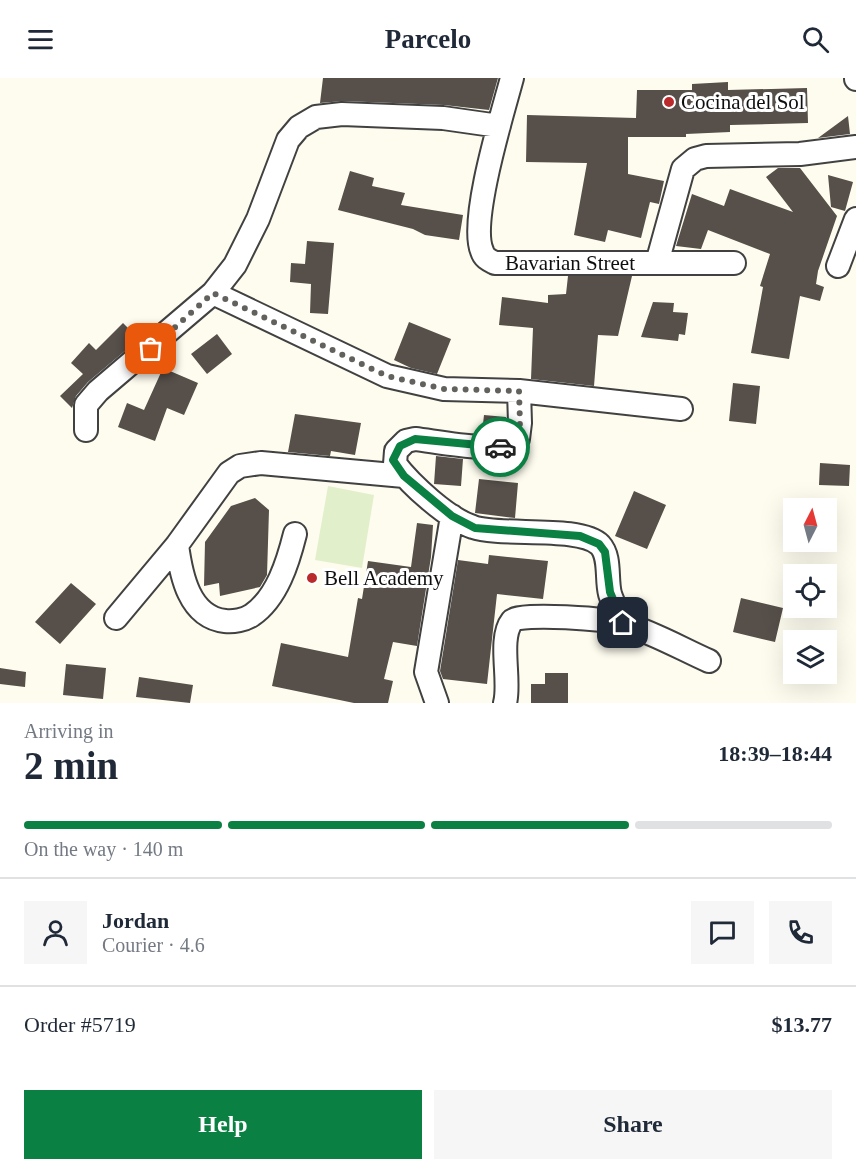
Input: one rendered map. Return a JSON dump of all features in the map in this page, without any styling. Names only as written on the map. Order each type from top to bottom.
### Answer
[{"type":"street","name":"Bavarian Street","points":[[512,78],[490,156],[479,237],[482,252],[487,259],[495,263],[734,263]]},
{"type":"street","points":[[86,430],[86,405],[98,391],[213,293],[235,265],[258,219],[288,140],[299,127],[316,117],[342,114],[443,118],[499,126]]},
{"type":"street","points":[[657,263],[683,169],[695,159],[706,156],[800,154],[856,147]]},
{"type":"street","points":[[838,266],[856,219]]},
{"type":"street","points":[[213,293],[387,376],[444,389],[519,391],[681,409]]},
{"type":"street","points":[[519,391],[518,439],[511,445],[485,446],[415,439],[406,441],[396,451],[393,460],[404,476],[452,516],[475,528],[580,536],[599,544],[605,552],[610,592],[623,623]]},
{"type":"street","points":[[117,618],[177,545],[229,473],[240,466],[261,463],[404,476]]},
{"type":"street","points":[[436,703],[426,672],[452,516]]},
{"type":"street","points":[[177,545],[185,581],[199,609],[212,618],[234,621],[252,616],[279,582],[295,534]]},
{"type":"street","points":[[505,703],[506,641],[511,622],[516,618],[537,616],[623,623],[709,661]]},
{"type":"green space","points":[[328,486],[374,495],[362,568],[315,560]]},
{"type":"building","points":[[323,78],[498,78],[489,110],[444,105],[343,101],[320,103]]},
{"type":"building","points":[[728,82],[728,90],[807,88],[808,123],[730,125],[730,132],[686,134],[686,137],[628,137],[628,174],[664,181],[659,204],[650,202],[641,238],[608,230],[605,242],[574,235],[587,163],[526,162],[527,115],[636,118],[637,90],[692,90],[692,84]]},
{"type":"building","points":[[848,116],[850,134],[818,138]]},
{"type":"building","points":[[778,168],[800,168],[837,216],[818,271],[816,284],[824,287],[820,301],[800,296],[789,359],[751,353],[763,287],[760,286],[770,254],[708,230],[701,249],[676,246],[692,194],[724,206],[730,189],[793,212],[766,177]]},
{"type":"building","points":[[350,171],[374,178],[372,186],[405,193],[401,205],[463,215],[459,240],[425,235],[413,229],[338,210]]},
{"type":"building","points":[[828,175],[853,182],[845,211],[831,207]]},
{"type":"building","points":[[307,241],[334,243],[328,314],[310,313],[311,284],[290,282],[291,263],[305,264]]},
{"type":"building","points":[[568,276],[632,276],[618,336],[598,335],[594,386],[531,379],[533,328],[499,325],[502,297],[548,303],[548,295],[566,294]]},
{"type":"building","points":[[653,302],[674,303],[673,312],[688,313],[685,335],[679,334],[678,341],[641,337]]},
{"type":"building","points":[[409,322],[451,339],[437,374],[411,368],[394,360]]},
{"type":"building","points":[[123,323],[139,339],[88,382],[76,396],[72,408],[60,396],[83,374],[71,363],[89,343],[96,350]]},
{"type":"building","points":[[217,334],[232,354],[207,374],[191,354]]},
{"type":"building","points":[[163,368],[198,383],[184,415],[167,408],[155,441],[118,427],[127,403],[144,410]]},
{"type":"building","points":[[733,383],[760,386],[756,424],[729,421]]},
{"type":"building","points":[[295,414],[361,423],[355,455],[331,451],[330,456],[288,452]]},
{"type":"building","points":[[484,415],[506,417],[505,430],[482,433]]},
{"type":"building","points":[[436,456],[463,459],[461,486],[434,484]]},
{"type":"building","points":[[820,463],[850,465],[849,486],[819,485]]},
{"type":"building","points":[[479,479],[518,483],[515,518],[475,513]]},
{"type":"building","points":[[634,491],[666,505],[647,549],[615,536]]},
{"type":"building","points":[[255,498],[269,510],[267,575],[260,587],[220,596],[219,583],[204,586],[205,542],[231,506]]},
{"type":"building","points":[[417,523],[433,525],[431,557],[417,646],[393,642],[384,679],[393,681],[388,703],[354,703],[272,686],[281,643],[348,657],[358,598],[362,599],[368,561],[411,567]]},
{"type":"building","points":[[489,555],[548,561],[543,599],[497,594],[487,684],[443,679],[440,671],[458,560],[488,564]]},
{"type":"building","points":[[71,583],[96,604],[60,644],[35,622]]},
{"type":"building","points":[[741,598],[783,608],[775,642],[733,632]]},
{"type":"building","points":[[66,664],[106,668],[103,699],[63,695]]},
{"type":"building","points":[[0,668],[26,672],[25,687],[0,684]]},
{"type":"building","points":[[545,673],[568,673],[568,703],[531,703],[531,684],[545,684]]},
{"type":"building","points":[[139,677],[193,685],[190,703],[136,697]]},
{"type":"way so far","points":[[151,349],[213,293],[387,376],[444,389],[519,391],[518,439],[511,445],[500,447]]},
{"type":"place","name":"Cocina del Sol","points":[[669,102]]},
{"type":"place","name":"Bell Academy","points":[[312,578]]},
{"type":"route","points":[[500,447],[415,439],[406,441],[400,446],[393,460],[404,476],[452,516],[475,528],[580,536],[599,544],[605,552],[610,592],[623,623]]}]
